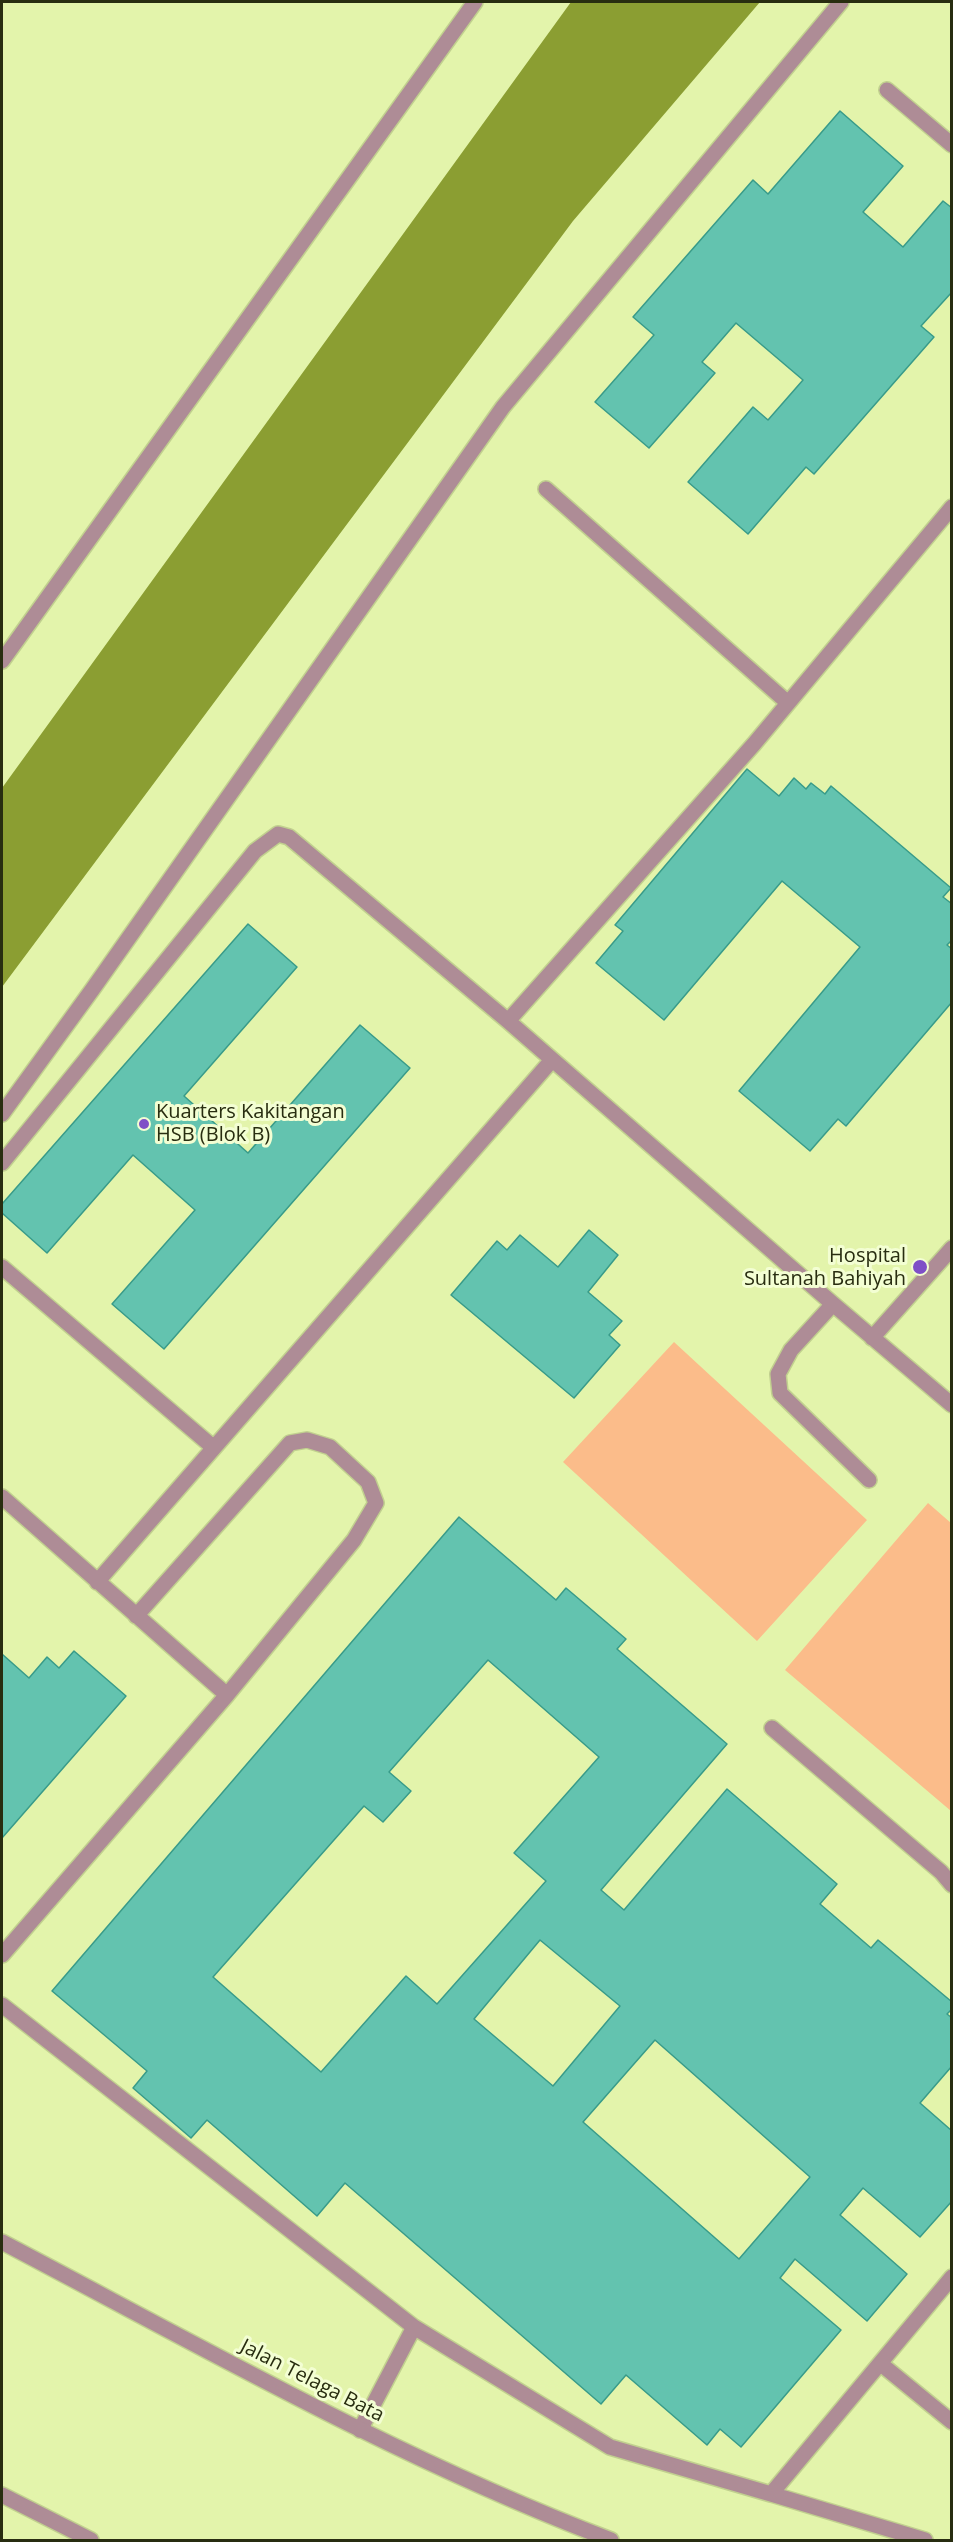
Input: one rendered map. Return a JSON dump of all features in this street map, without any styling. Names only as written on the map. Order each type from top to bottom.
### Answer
[{"type":"street","points":[[2,661],[475,2]]},
{"type":"street","points":[[2,1114],[503,407],[841,2]]},
{"type":"street","points":[[887,90],[951,145]]},
{"type":"street","points":[[546,489],[788,703]]},
{"type":"street","points":[[508,1020],[788,703],[951,507]]},
{"type":"street","points":[[2,1162],[255,851],[278,834],[289,837],[508,1020],[951,1405]]},
{"type":"street","points":[[97,1582],[552,1060]]},
{"type":"street","points":[[872,1338],[951,1248]]},
{"type":"street","points":[[2,1267],[214,1448]]},
{"type":"street","points":[[833,1304],[791,1350],[778,1374],[780,1392],[869,1480]]},
{"type":"street","points":[[2,1955],[227,1695],[354,1540],[376,1503],[368,1482],[330,1447],[307,1440],[290,1443],[136,1616]]},
{"type":"street","points":[[2,1497],[227,1695]]},
{"type":"street","points":[[772,1728],[941,1872],[951,1885]]},
{"type":"street","points":[[2,2005],[414,2327],[610,2447],[925,2541]]},
{"type":"street","name":"Jalan Telaga Bata","points":[[2,2242],[360,2430],[538,2513],[611,2541]]},
{"type":"street","points":[[771,2494],[951,2277]]},
{"type":"street","points":[[360,2430],[414,2327]]},
{"type":"street","points":[[881,2364],[951,2422]]},
{"type":"street","points":[[2,2495],[91,2541]]},
{"type":"shaded area","points":[[571,2],[760,2],[573,221],[2,987],[2,788]]},
{"type":"shaded area","points":[[674,1342],[867,1520],[757,1641],[563,1462]]},
{"type":"shaded area","points":[[928,1503],[951,1523],[951,1811],[785,1670]]},
{"type":"building","points":[[840,111],[903,166],[863,212],[903,247],[943,201],[952,208],[952,292],[921,326],[934,337],[814,474],[806,467],[748,534],[688,482],[753,407],[768,420],[803,380],[736,323],[702,362],[715,373],[649,448],[595,402],[654,335],[633,317],[753,180],[768,194]]},
{"type":"building","points":[[747,769],[779,796],[794,778],[806,789],[811,783],[825,794],[831,786],[951,888],[943,897],[952,904],[952,940],[947,945],[952,949],[952,1002],[846,1126],[838,1119],[810,1151],[739,1091],[860,947],[782,881],[664,1020],[596,963],[623,931],[615,925]]},
{"type":"building","name":"Kuarters Kakitangan HSB (Blok B)","points":[[248,924],[297,967],[184,1096],[248,1153],[360,1025],[410,1068],[164,1349],[112,1304],[195,1210],[133,1155],[47,1253],[2,1213],[2,1204]]},
{"type":"building","points":[[589,1230],[618,1255],[588,1292],[622,1321],[609,1335],[620,1345],[574,1398],[451,1295],[497,1241],[507,1250],[520,1235],[558,1267]]},
{"type":"building","points":[[459,1517],[556,1600],[566,1588],[626,1639],[617,1649],[727,1744],[601,1890],[624,1910],[727,1789],[837,1884],[820,1904],[871,1948],[878,1940],[952,2002],[952,2009],[947,2014],[952,2018],[952,2066],[920,2103],[952,2131],[952,2201],[920,2237],[863,2188],[840,2215],[907,2274],[867,2321],[795,2259],[780,2278],[841,2330],[741,2447],[720,2429],[707,2445],[626,2375],[601,2404],[345,2183],[317,2216],[207,2120],[191,2138],[133,2088],[147,2071],[52,1991]],"holes":[[[488,1660],[599,1757],[514,1853],[546,1881],[437,2004],[406,1976],[321,2072],[213,1977],[364,1806],[383,1822],[411,1791],[389,1772]],[[540,1940],[620,2006],[553,2086],[474,2019]],[[655,2040],[810,2177],[739,2259],[583,2122]]]},
{"type":"building","points":[[74,1651],[126,1696],[2,1838],[2,1654],[29,1678],[47,1657],[59,1668]]},
{"type":"place","name":"Kuarters Kakitangan HSB (Blok B)","points":[[144,1124]]},
{"type":"place","name":"Hospital Sultanah Bahiyah","points":[[920,1267]]}]
